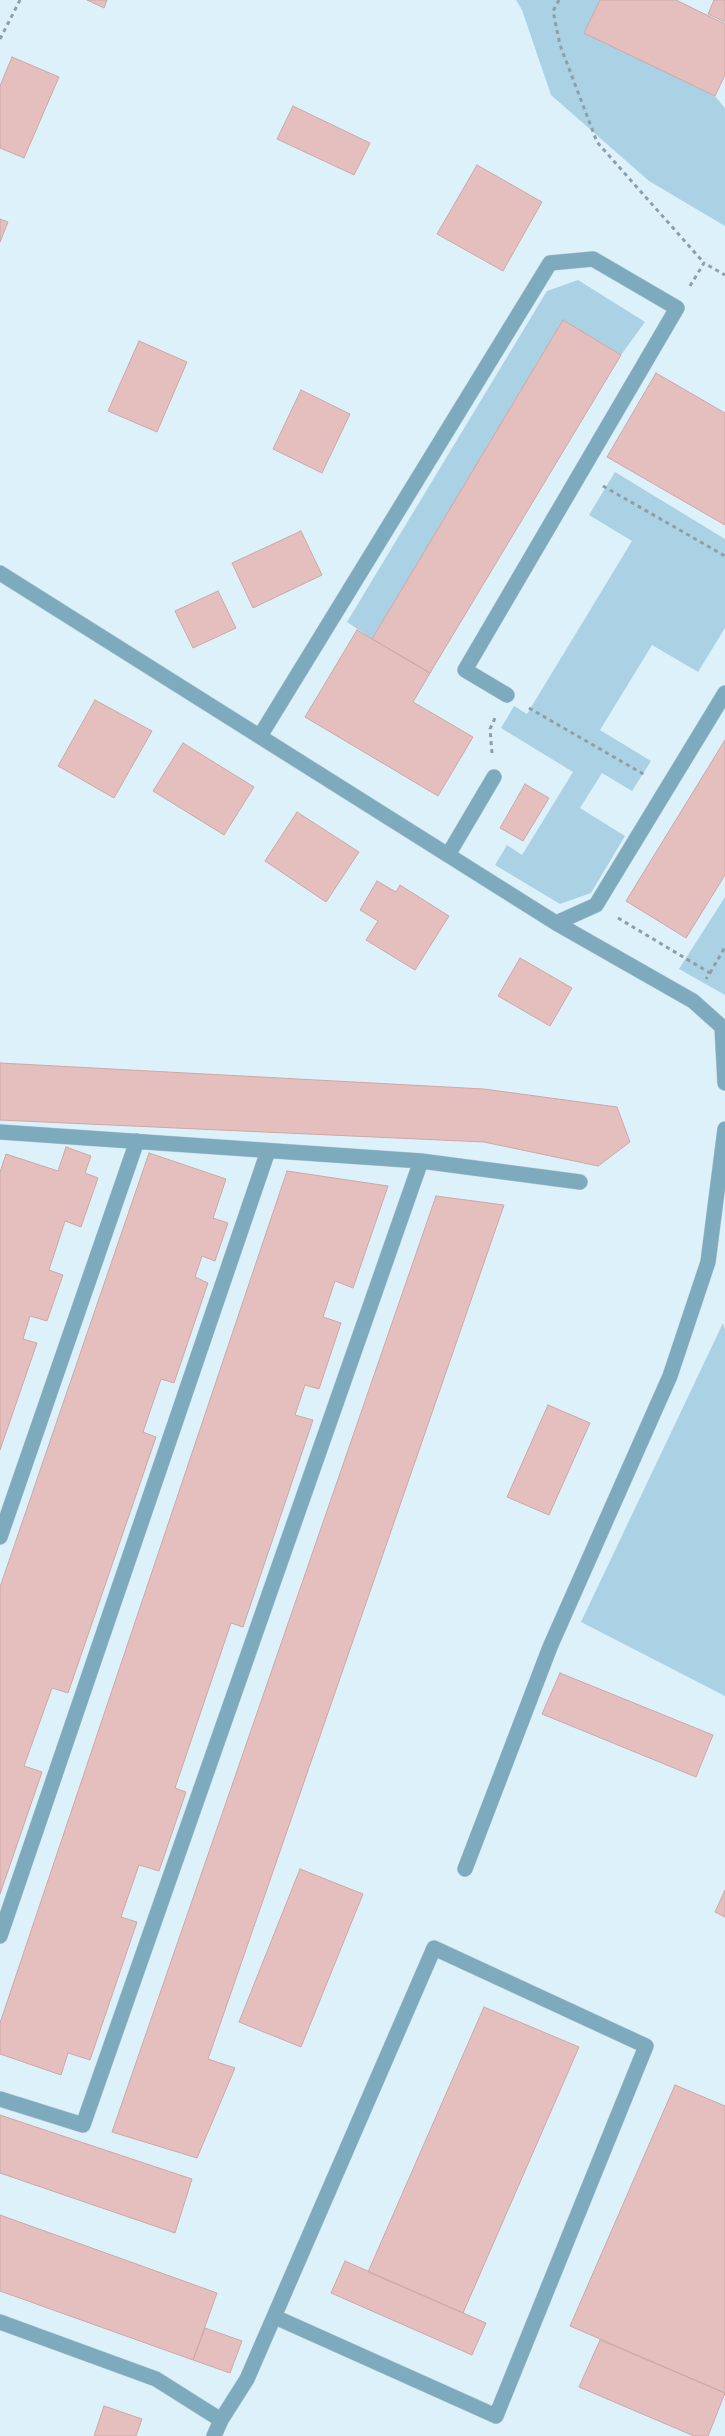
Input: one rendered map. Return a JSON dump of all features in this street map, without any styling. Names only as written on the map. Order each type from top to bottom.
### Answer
[{"type":"street","points":[[260,736],[550,263],[593,259],[677,308],[465,670],[507,695]]},
{"type":"street","points":[[0,573],[556,923],[693,1001],[722,1027],[725,1083]]},
{"type":"street","points":[[556,923],[596,905],[725,693]]},
{"type":"street","points":[[448,855],[494,776]]},
{"type":"street","points":[[465,1869],[550,1647],[670,1376],[708,1262],[725,1129]]},
{"type":"street","points":[[0,1132],[421,1161],[580,1182]]},
{"type":"street","points":[[0,1537],[137,1141]]},
{"type":"street","points":[[0,1936],[268,1150]]},
{"type":"street","points":[[0,2099],[83,2125],[421,1161]]},
{"type":"street","points":[[214,2436],[221,2420],[247,2380],[434,1948],[646,2046],[496,2416],[275,2317]]},
{"type":"street","points":[[0,2322],[156,2379],[221,2420]]},
{"type":"path","points":[[0,39],[20,0]]},
{"type":"path","points":[[559,0],[553,11],[560,45],[597,142],[704,263],[725,275]]},
{"type":"path","points":[[677,308],[704,263]]},
{"type":"path","points":[[580,473],[725,556]]},
{"type":"path","points":[[494,776],[490,729],[507,695],[667,788]]},
{"type":"path","points":[[596,905],[710,973]]},
{"type":"path","points":[[693,1001],[725,947]]},
{"type":"shaded area","points":[[516,0],[600,0],[585,33],[715,96],[725,108],[725,226],[649,181],[551,95],[522,10]]},
{"type":"shaded area","points":[[578,280],[645,322],[621,355],[563,321],[372,639],[347,622],[547,291]]},
{"type":"shaded area","points":[[615,472],[725,539],[725,628],[698,672],[652,645],[600,730],[651,761],[632,791],[602,773],[580,808],[625,836],[591,893],[560,904],[495,865],[507,845],[522,855],[573,772],[501,728],[514,706],[527,714],[632,541],[589,515]]},
{"type":"shaded area","points":[[725,897],[725,995],[679,969]]},
{"type":"shaded area","points":[[723,1323],[725,1330],[725,1696],[581,1622]]},
{"type":"building","points":[[87,0],[107,0],[104,8]]},
{"type":"building","points":[[600,0],[676,0],[725,24],[725,75],[715,96],[584,33]]},
{"type":"building","points":[[714,0],[725,0],[725,22],[708,14]]},
{"type":"building","points":[[12,57],[59,77],[24,158],[0,148],[0,86]]},
{"type":"building","points":[[293,106],[370,143],[354,175],[277,139]]},
{"type":"building","points":[[477,165],[542,202],[503,271],[437,234]]},
{"type":"building","points":[[0,219],[8,222],[0,242]]},
{"type":"building","points":[[563,320],[621,355],[430,673],[372,639]]},
{"type":"building","points":[[139,341],[187,362],[157,432],[108,411]]},
{"type":"building","points":[[656,373],[725,413],[725,525],[607,457]]},
{"type":"building","points":[[301,390],[350,414],[322,473],[273,449]]},
{"type":"building","points":[[301,531],[322,575],[253,608],[232,563]]},
{"type":"building","points":[[218,591],[236,628],[193,648],[175,611]]},
{"type":"building","points":[[357,630],[430,673],[413,702],[473,737],[438,796],[305,717]]},
{"type":"building","points":[[95,700],[152,731],[114,798],[58,766]]},
{"type":"building","points":[[725,740],[725,875],[686,938],[626,901]]},
{"type":"building","points":[[183,743],[254,787],[224,835],[153,791]]},
{"type":"building","points":[[525,784],[549,798],[523,841],[500,828]]},
{"type":"building","points":[[297,812],[359,852],[326,902],[265,861]]},
{"type":"building","points":[[377,881],[396,892],[400,885],[449,916],[415,970],[366,940],[378,921],[360,910]]},
{"type":"building","points":[[520,958],[572,988],[550,1026],[498,996]]},
{"type":"building","points":[[0,1063],[484,1089],[617,1107],[630,1142],[598,1166],[484,1142],[0,1120]]},
{"type":"building","points":[[66,1147],[91,1156],[85,1173],[98,1178],[81,1227],[65,1221],[49,1270],[63,1275],[47,1321],[30,1316],[23,1339],[37,1343],[0,1450],[0,1172],[6,1154],[58,1171]]},
{"type":"building","points":[[149,1153],[226,1179],[213,1218],[228,1223],[215,1261],[202,1256],[195,1277],[208,1283],[174,1383],[161,1379],[143,1432],[156,1437],[68,1693],[52,1688],[24,1766],[42,1772],[0,1894],[0,1587]]},
{"type":"building","points":[[287,1171],[388,1186],[353,1288],[335,1281],[323,1317],[341,1323],[319,1389],[305,1385],[295,1415],[313,1420],[243,1627],[231,1623],[175,1788],[186,1792],[159,1871],[139,1865],[121,1917],[137,1922],[90,2060],[68,2053],[61,2075],[0,2054],[0,2023]]},
{"type":"building","points":[[436,1196],[504,1205],[208,2059],[235,2068],[197,2158],[112,2132]]},
{"type":"building","points":[[548,1405],[590,1423],[549,1515],[507,1497]]},
{"type":"building","points":[[560,1673],[713,1735],[696,1777],[542,1714]]},
{"type":"building","points":[[300,1869],[363,1894],[301,2047],[239,2022]]},
{"type":"building","points":[[725,1890],[725,1917],[715,1912]]},
{"type":"building","points":[[484,2007],[579,2047],[463,2313],[368,2272]]},
{"type":"building","points":[[675,2085],[725,2106],[725,2393],[570,2326]]},
{"type":"building","points":[[0,2115],[192,2179],[175,2233],[0,2173]]},
{"type":"building","points":[[0,2215],[217,2293],[193,2360],[0,2291]]},
{"type":"building","points":[[345,2261],[486,2323],[472,2355],[331,2293]]},
{"type":"building","points":[[205,2328],[242,2341],[230,2373],[193,2360]]},
{"type":"building","points":[[600,2340],[725,2393],[708,2436],[694,2436],[579,2387]]},
{"type":"building","points":[[104,2406],[142,2419],[136,2436],[94,2436]]}]
